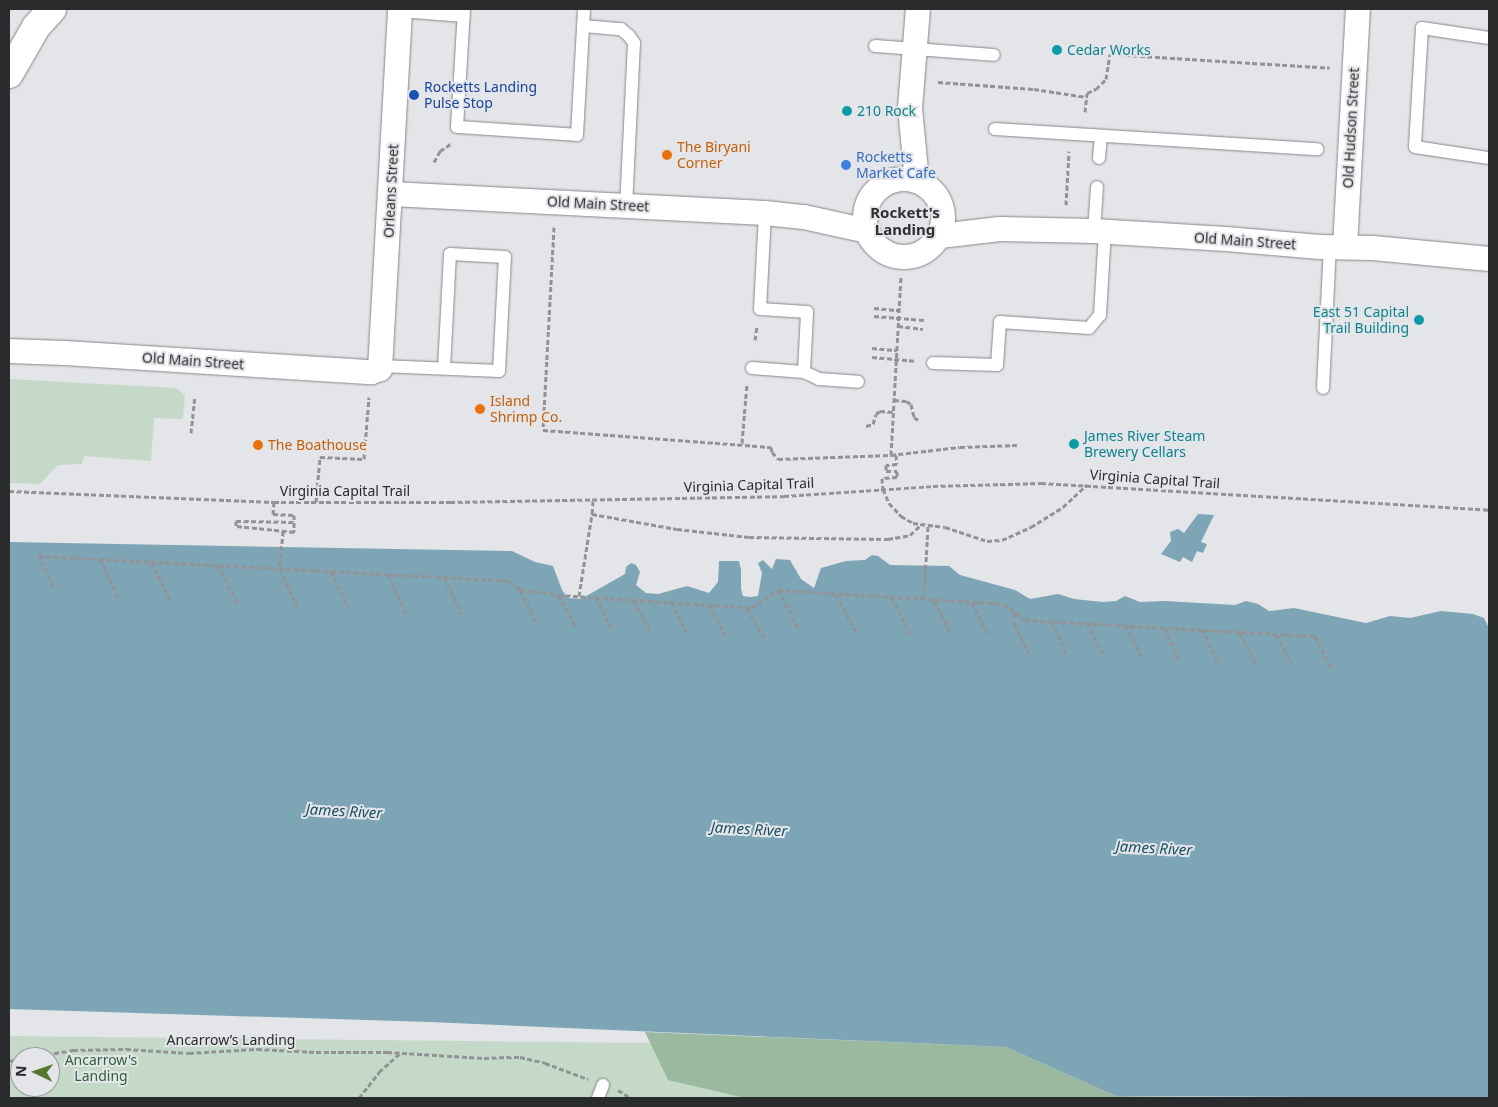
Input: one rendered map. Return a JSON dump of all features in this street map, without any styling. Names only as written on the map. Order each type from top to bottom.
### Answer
[{"type":"main road","points":[[9,74],[36,27],[52,9]]},
{"type":"street","points":[[917,181],[910,108],[918,9]]},
{"type":"street","name":"Old Hudson Street","points":[[1338,247],[1358,9]]},
{"type":"street","name":"Orleans Street","points":[[379,369],[391,194],[400,10]]},
{"type":"street","points":[[892,181],[910,108]]},
{"type":"street","points":[[905,179],[917,181],[929,188],[938,197],[943,210],[944,223],[940,236],[924,252],[913,257],[902,258],[890,255],[872,241],[867,231],[865,218],[867,206],[881,186],[892,181],[905,179]]},
{"type":"street","name":"Old Main Street","points":[[391,194],[765,213],[804,217],[867,231]]},
{"type":"street","name":"Old Main Street","points":[[804,217],[867,206]]},
{"type":"street","name":"Old Main Street","points":[[943,210],[1000,229]]},
{"type":"street","name":"Old Main Street","points":[[940,236],[1000,229],[1100,232],[1373,248],[1489,259]]},
{"type":"street","name":"Old Main Street","points":[[9,351],[379,369]]},
{"type":"lane","points":[[400,10],[464,12],[457,127],[577,135],[584,9]]},
{"type":"lane","points":[[583,26],[622,29],[634,43],[626,206]]},
{"type":"lane","points":[[1489,38],[1422,28],[1415,147],[1489,158]]},
{"type":"lane","points":[[875,46],[994,55]]},
{"type":"lane","points":[[995,129],[1317,149]]},
{"type":"lane","points":[[1099,158],[1101,137]]},
{"type":"lane","points":[[932,363],[997,364],[1000,322],[1089,328],[1100,315],[1100,232],[1097,187]]},
{"type":"lane","points":[[765,213],[760,309],[807,312],[804,372]]},
{"type":"lane","points":[[1323,388],[1338,247]]},
{"type":"lane","points":[[379,369],[444,368],[499,371],[505,257],[450,254],[444,368]]},
{"type":"lane","points":[[750,373],[804,372],[819,379],[858,382]]},
{"type":"lane","points":[[598,1098],[603,1085]]},
{"type":"path","points":[[1085,112],[1087,93],[1096,89],[1106,79],[1110,54],[1330,68]]},
{"type":"path","points":[[938,82],[1034,89],[1086,96]]},
{"type":"path","points":[[434,162],[440,151],[454,142]]},
{"type":"path","points":[[1066,205],[1069,147]]},
{"type":"path","points":[[554,227],[543,430],[771,447],[772,452],[778,459],[896,455],[960,447],[1020,444]]},
{"type":"path","points":[[891,455],[901,277]]},
{"type":"path","points":[[874,308],[899,310]]},
{"type":"path","points":[[874,316],[924,320]]},
{"type":"path","points":[[755,340],[758,322]]},
{"type":"path","points":[[898,326],[924,329]]},
{"type":"path","points":[[872,348],[897,350]]},
{"type":"path","points":[[872,356],[896,359]]},
{"type":"path","points":[[742,444],[750,373]]},
{"type":"path","points":[[191,433],[195,396]]},
{"type":"path","points":[[316,502],[320,457],[364,459],[369,397]]},
{"type":"path","points":[[894,400],[906,401],[911,404],[914,416],[918,420]]},
{"type":"path","points":[[866,426],[873,424],[876,414],[880,411],[894,412]]},
{"type":"path","points":[[896,455],[896,464],[886,465],[886,472],[897,471],[897,477],[882,478],[883,489],[889,503],[901,516],[913,523],[945,527],[987,541],[1002,540],[1053,515],[1073,500],[1087,485]]},
{"type":"path","name":"Virginia Capital Trail","points":[[9,491],[274,502],[593,501],[784,496],[883,489],[1032,483],[1489,510]]},
{"type":"path","points":[[579,596],[593,501]]},
{"type":"path","points":[[274,502],[273,514],[294,515],[294,522],[294,532],[236,526],[236,520],[294,522]]},
{"type":"path","points":[[592,514],[677,529],[775,538],[894,538],[910,534],[922,524]]},
{"type":"path","points":[[924,599],[928,524]]},
{"type":"path","points":[[283,531],[280,568],[297,606]]},
{"type":"path","points":[[53,586],[39,556],[510,581],[520,590],[537,625]]},
{"type":"path","points":[[100,559],[118,596]]},
{"type":"path","points":[[151,562],[170,599]]},
{"type":"path","points":[[218,565],[239,604]]},
{"type":"path","points":[[330,571],[350,609]]},
{"type":"path","points":[[388,574],[406,612]]},
{"type":"path","points":[[444,577],[462,614]]},
{"type":"path","points":[[520,590],[558,595],[747,608],[752,608],[778,590],[1004,604],[1024,620],[1315,636],[1331,668]]},
{"type":"path","points":[[778,590],[799,629]]},
{"type":"path","points":[[836,594],[856,632]]},
{"type":"path","points":[[558,595],[576,628]]},
{"type":"path","points":[[596,597],[612,630]]},
{"type":"path","points":[[892,598],[910,634]]},
{"type":"path","points":[[633,600],[651,632]]},
{"type":"path","points":[[934,600],[950,632]]},
{"type":"path","points":[[671,602],[687,634]]},
{"type":"path","points":[[972,602],[988,635]]},
{"type":"path","points":[[710,605],[725,636]]},
{"type":"path","points":[[747,608],[764,637]]},
{"type":"path","points":[[1015,612],[1014,624],[1028,653]]},
{"type":"path","points":[[1052,621],[1067,656]]},
{"type":"path","points":[[1087,623],[1105,658]]},
{"type":"path","points":[[1126,625],[1142,658]]},
{"type":"path","points":[[1164,628],[1180,662]]},
{"type":"path","points":[[1202,630],[1219,664]]},
{"type":"path","points":[[1240,632],[1256,665]]},
{"type":"path","points":[[1276,634],[1293,666]]},
{"type":"path","name":"Ancarrow’s Landing","points":[[60,1052],[126,1048],[189,1053],[257,1049],[401,1053],[484,1058],[520,1056],[545,1063],[625,1093],[631,1098]]},
{"type":"path","points":[[359,1098],[379,1072],[401,1053]]},
{"type":"green space","points":[[9,379],[176,388],[185,395],[183,419],[154,418],[151,461],[84,456],[82,464],[58,465],[40,484],[9,483]]},
{"type":"green space","points":[[645,1032],[1006,1047],[1116,1096],[1265,1098],[745,1098],[668,1080]]},
{"type":"green space","name":"Ancarrow's Landing","points":[[9,1036],[1006,1047],[1008,1098],[9,1098]]},
{"type":"water","points":[[1198,514],[1214,515],[1201,542],[1207,544],[1203,553],[1197,551],[1192,562],[1183,557],[1180,562],[1161,554],[1171,541],[1170,532],[1178,529],[1184,533]]},
{"type":"water","name":"James River","points":[[9,542],[512,551],[535,562],[553,566],[562,590],[568,598],[581,599],[625,574],[626,567],[631,563],[636,565],[640,572],[636,585],[646,593],[658,594],[687,586],[709,593],[718,582],[719,561],[739,561],[743,596],[750,597],[758,596],[762,573],[758,563],[763,560],[772,569],[776,559],[790,560],[801,579],[814,588],[821,568],[846,561],[865,560],[872,555],[878,556],[890,565],[949,566],[960,575],[1015,590],[1030,599],[1058,594],[1074,599],[1103,602],[1116,601],[1125,596],[1140,602],[1165,601],[1235,605],[1246,601],[1258,604],[1269,611],[1294,608],[1366,623],[1390,616],[1410,618],[1441,611],[1473,614],[1484,618],[1489,628],[1489,1098],[1116,1096],[1006,1047],[430,1022],[9,1009]]},
{"type":"place","name":"Cedar Works","points":[[1057,50]]},
{"type":"place","name":"Rocketts Landing Pulse Stop","points":[[414,95]]},
{"type":"place","name":"210 Rock","points":[[847,111]]},
{"type":"place","name":"The Biryani Corner","points":[[667,155]]},
{"type":"place","name":"Rocketts Market Cafe","points":[[846,165]]},
{"type":"place","name":"East 51 Capital Trail Building","points":[[1419,320]]},
{"type":"place","name":"Island Shrimp Co.","points":[[480,409]]},
{"type":"place","name":"James River Steam Brewery Cellars","points":[[1074,444]]},
{"type":"place","name":"The Boathouse","points":[[258,445]]},
{"type":"district","name":"Rockett's Landing","points":[[905,220]]}]
